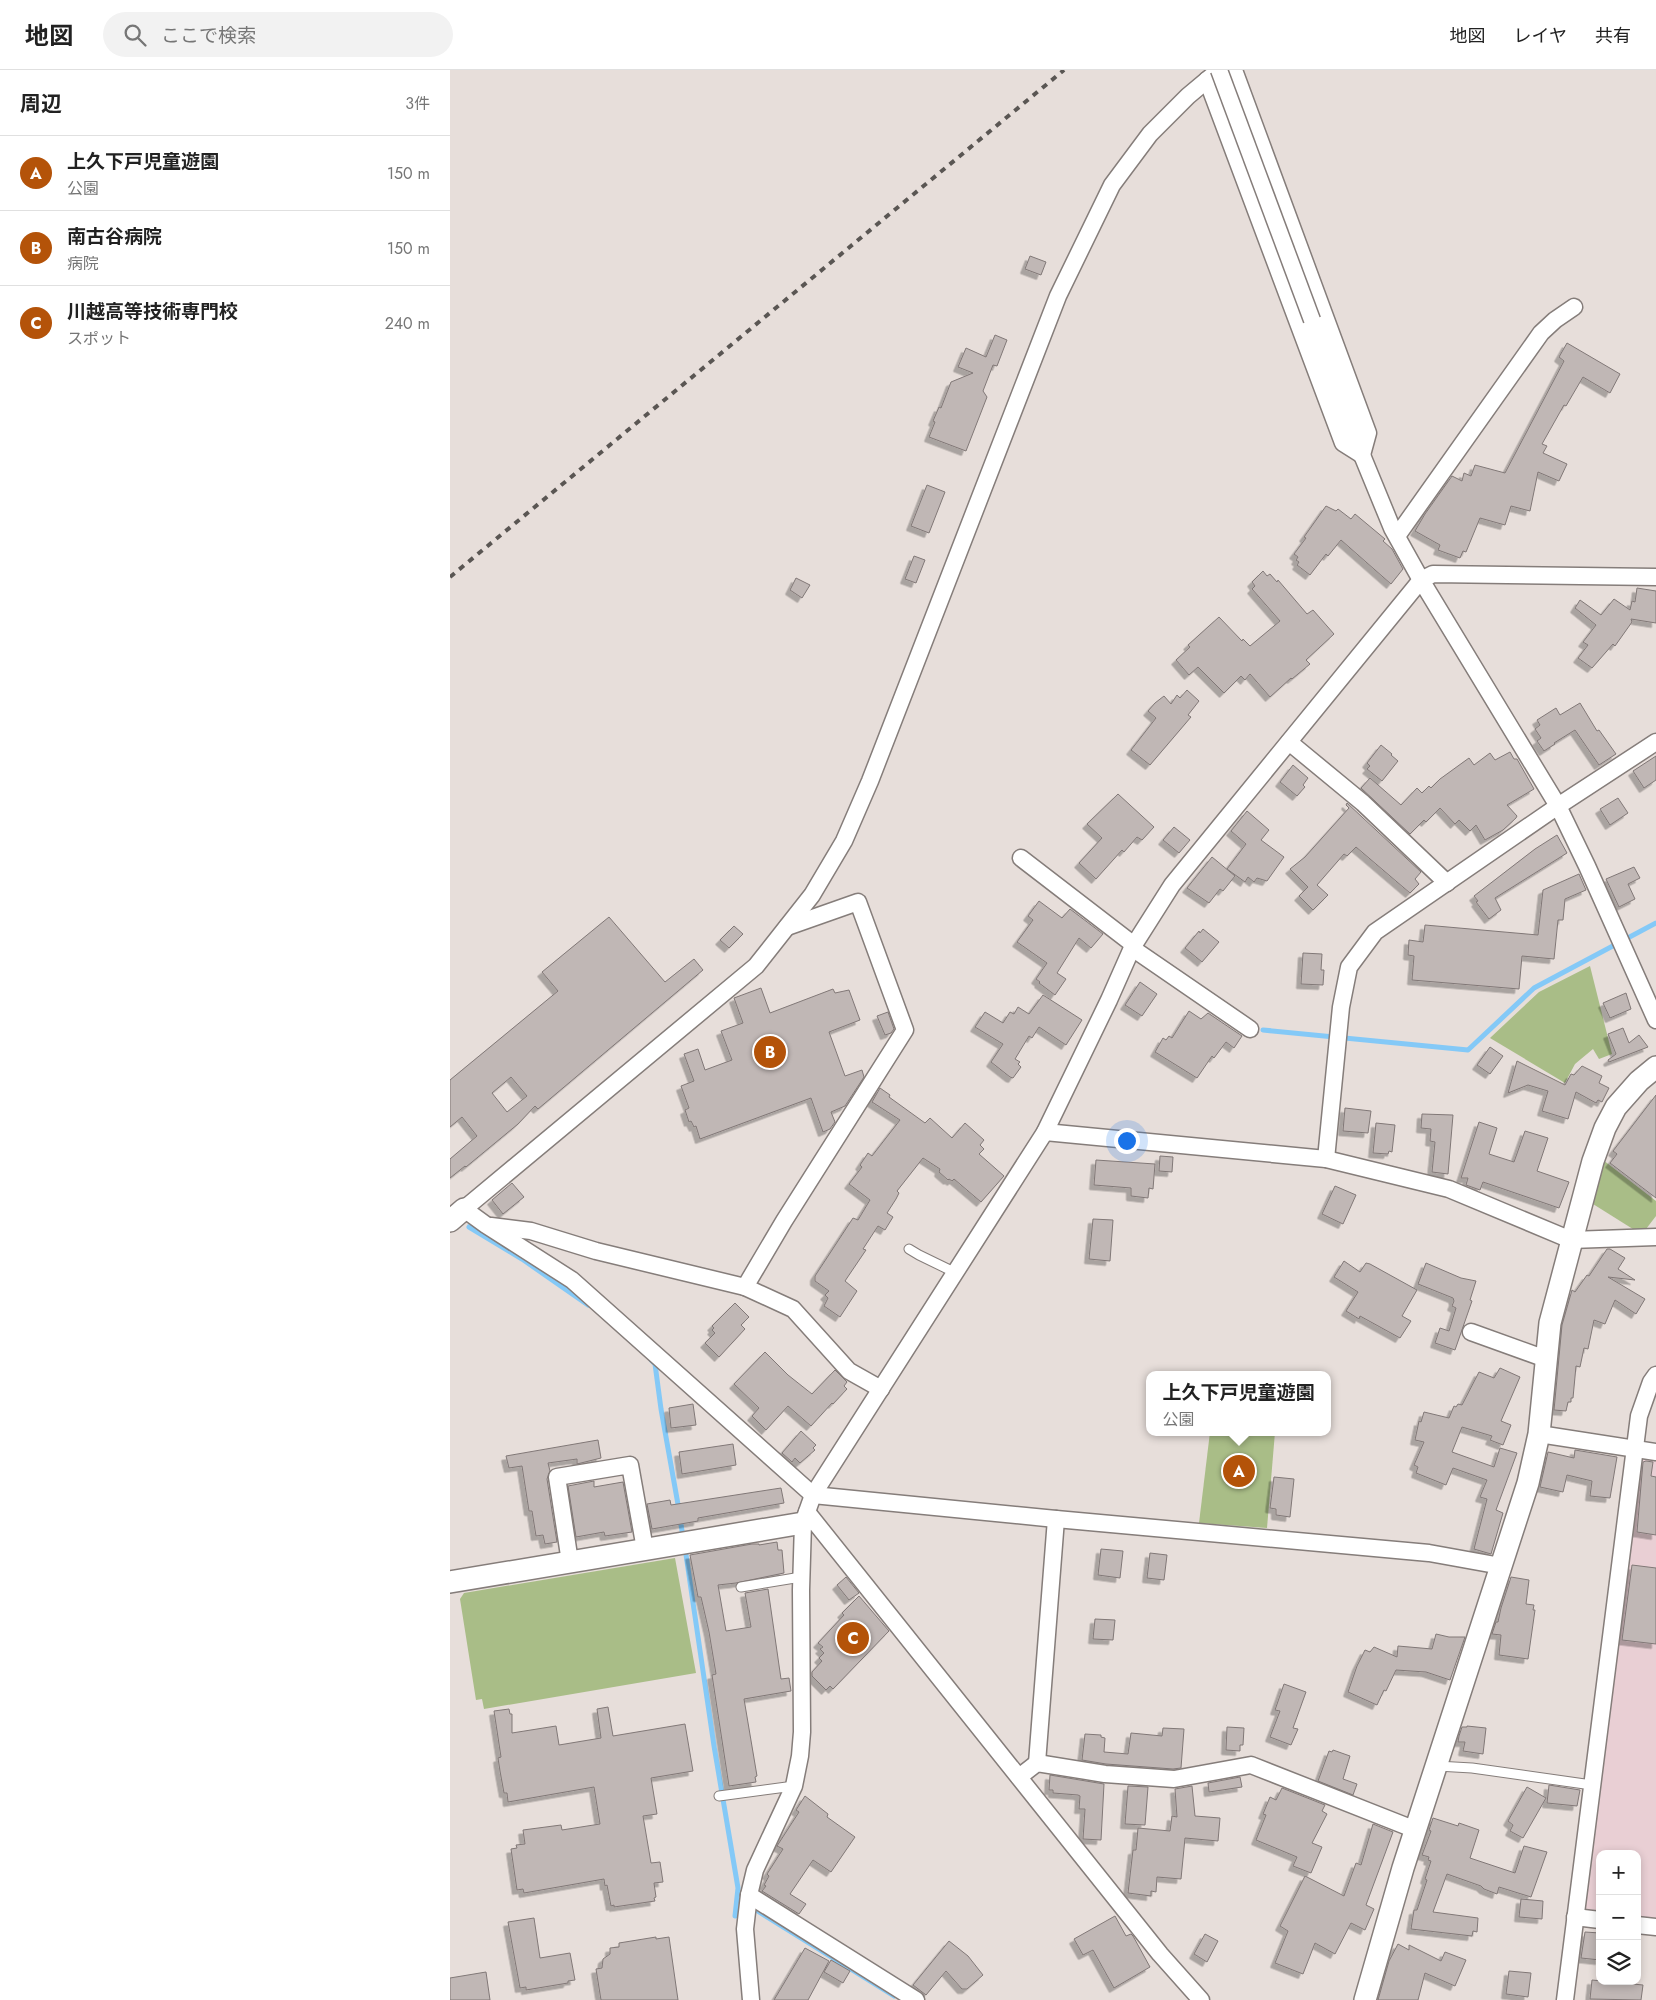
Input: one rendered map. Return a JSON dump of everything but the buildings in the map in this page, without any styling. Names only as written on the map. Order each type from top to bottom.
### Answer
[{"type":"street","points":[[1234,70],[1368,433],[1362,454]]},
{"type":"street","points":[[1215,73],[1343,443],[1362,454]]},
{"type":"street","points":[[1215,73],[1381,502],[1421,580],[1558,806],[1656,1020]]},
{"type":"street","points":[[457,1215],[756,966],[812,895],[844,841],[870,781],[1058,296],[1112,185],[1150,134],[1188,96],[1215,73]]},
{"type":"street","points":[[1397,536],[1541,332],[1554,320],[1574,307]]},
{"type":"street","points":[[752,2000],[745,1929],[749,1895],[755,1870],[794,1786],[800,1756],[802,1732],[801,1577],[805,1518],[814,1495],[954,1272],[1045,1132],[1133,946],[1172,885],[1421,580],[1433,574],[1656,577]]},
{"type":"street","points":[[1289,742],[1363,803],[1448,883]]},
{"type":"street","points":[[1326,1159],[1340,1007],[1349,967],[1375,932],[1558,806],[1656,742]]},
{"type":"street","points":[[1021,858],[1133,946],[1250,1029]]},
{"type":"street","points":[[744,1287],[794,1204],[905,1030],[858,902],[787,928]]},
{"type":"street","points":[[1366,2000],[1387,1920],[1528,1483],[1539,1434],[1550,1323],[1593,1161],[1608,1122],[1623,1098],[1639,1080],[1656,1067]]},
{"type":"street","points":[[1045,1132],[1326,1159],[1449,1189],[1571,1240],[1656,1237]]},
{"type":"street","points":[[457,1215],[486,1225],[531,1231],[596,1251],[744,1287],[793,1309],[849,1371],[881,1389]]},
{"type":"street","points":[[486,1225],[572,1280],[814,1495],[1056,1520],[1429,1553],[1501,1566]]},
{"type":"street","points":[[1471,1332],[1546,1358]]},
{"type":"street","points":[[1565,2000],[1639,1416],[1652,1392],[1656,1375]]},
{"type":"street","points":[[1539,1434],[1656,1452]]},
{"type":"street","points":[[570,1562],[557,1477],[630,1465],[645,1549]]},
{"type":"street","points":[[450,1582],[645,1549],[805,1518]]},
{"type":"street","points":[[805,1518],[1019,1777],[1160,1954],[1201,2000]]},
{"type":"street","points":[[1037,1763],[1056,1520]]},
{"type":"street","points":[[1019,1777],[1037,1763],[1105,1774],[1174,1779],[1251,1765],[1416,1830]]},
{"type":"street","points":[[749,1895],[916,2000]]},
{"type":"street","points":[[1575,1917],[1596,1920]]},
{"type":"street","points":[[1641,1925],[1656,1927]]},
{"type":"lane","points":[[909,1249],[954,1272]]},
{"type":"lane","points":[[740,1587],[801,1577]]},
{"type":"lane","points":[[1437,1766],[1472,1768],[1592,1785]]},
{"type":"lane","points":[[719,1796],[794,1786]]},
{"type":"shaded area","points":[[1645,1459],[1656,1461],[1656,1921],[1641,1919],[1641,1850],[1596,1850],[1596,1914],[1588,1913],[1584,1907],[1639,1464]]},
{"type":"green space","points":[[1590,966],[1612,1054],[1599,1059],[1593,1049],[1575,1064],[1565,1083],[1490,1038],[1539,992]]},
{"type":"green space","points":[[1603,1160],[1656,1201],[1656,1216],[1646,1229],[1636,1231],[1593,1204]]},
{"type":"green space","points":[[1210,1436],[1275,1436],[1267,1528],[1199,1523]]},
{"type":"green space","points":[[675,1558],[696,1673],[484,1709],[482,1699],[476,1700],[460,1599],[464,1593]]},
{"type":"waterway","points":[[1263,1030],[1468,1050],[1534,988],[1656,923]]},
{"type":"waterway","points":[[469,1227],[522,1259],[588,1305]]},
{"type":"waterway","points":[[651,1360],[655,1364],[679,1510]]},
{"type":"waterway","points":[[680,1518],[683,1537]]},
{"type":"waterway","points":[[685,1548],[714,1746],[738,1888],[735,1916],[756,1910],[894,1996]]},
{"type":"railway","points":[[450,577],[1064,70]]},
{"type":"place","name":"南古谷病院","points":[[770,1052]]},
{"type":"place","name":"上久下戸児童遊園","points":[[1239,1471]]},
{"type":"place","name":"川越高等技術専門校","points":[[853,1638]]}]
